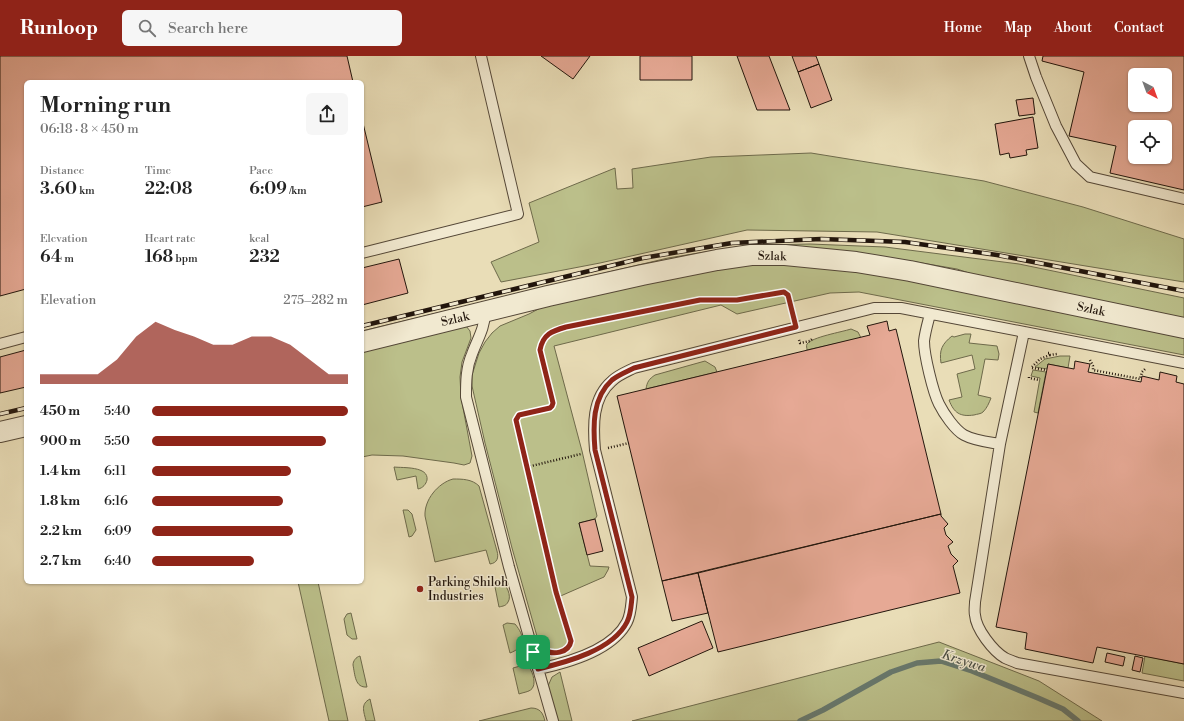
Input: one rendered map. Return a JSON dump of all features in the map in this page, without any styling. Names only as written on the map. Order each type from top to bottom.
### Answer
[{"type":"street","name":"Szlak","points":[[364,342],[548,296],[642,275],[717,260],[751,256],[785,255],[856,262],[910,271],[1184,328]]},
{"type":"street","points":[[0,432],[24,426]]},
{"type":"lane","points":[[364,252],[518,214],[481,56]]},
{"type":"lane","points":[[1029,56],[1056,126],[1076,164],[1090,177],[1184,199]]},
{"type":"lane","points":[[538,669],[565,662],[591,652],[610,642],[627,622],[631,609],[632,597],[595,450],[594,435],[596,410],[599,398],[612,381],[634,368],[874,308],[901,308],[1184,363]]},
{"type":"lane","points":[[485,312],[483,328],[471,355],[465,379],[466,397],[509,567],[553,721]]},
{"type":"lane","points":[[930,314],[924,341],[926,358],[939,404],[952,424],[963,435],[976,440],[1000,444]]},
{"type":"lane","points":[[1024,332],[1000,444],[974,602],[975,616],[978,626],[985,638],[1004,658],[1017,663],[1184,693]]},
{"type":"lane","points":[[0,344],[24,338]]},
{"type":"path","points":[[568,647],[571,641],[556,592],[516,420],[519,415],[550,408],[552,406],[553,403],[540,350],[541,343],[549,333],[554,330],[700,300],[737,300],[784,292],[788,295],[800,343],[810,341],[816,337]]},
{"type":"path","points":[[1021,346],[1049,353],[1050,355]]},
{"type":"path","points":[[1039,380],[1029,378],[1034,364],[1040,359],[1050,355],[1062,354]]},
{"type":"path","points":[[1089,359],[1093,366],[1093,370],[1140,379],[1142,372],[1150,367]]},
{"type":"path","points":[[1032,368],[1046,370]]},
{"type":"path","points":[[527,467],[583,453]]},
{"type":"green space","points":[[811,153],[984,181],[1083,207],[1184,239],[1184,282],[877,232],[747,230],[600,263],[501,282],[491,262],[539,242],[529,203],[615,168],[617,189],[633,188],[632,169],[711,157]]},
{"type":"green space","points":[[810,244],[885,247],[1019,264],[1184,298],[1184,319],[975,275],[957,269],[916,262],[798,248],[364,337],[364,331],[668,258],[764,245]]},
{"type":"green space","points":[[740,263],[818,263],[1184,334],[1184,355],[859,292],[830,293],[737,314],[721,305],[554,346],[582,451],[597,516],[595,519],[579,523],[590,566],[609,567],[604,577],[556,598],[568,641],[563,647],[556,650],[550,650],[546,646],[540,647],[512,548],[472,386],[472,375],[479,353],[492,333],[500,326],[544,306]]},
{"type":"green space","points":[[466,326],[470,331],[471,338],[462,362],[460,377],[461,397],[472,456],[470,463],[464,465],[403,456],[372,455],[364,457],[364,348]]},
{"type":"green space","points":[[851,329],[858,332],[861,338],[807,350],[807,344],[810,341]]},
{"type":"green space","points":[[971,334],[969,343],[997,346],[999,354],[998,360],[985,359],[978,395],[991,398],[986,409],[982,413],[974,415],[961,415],[955,411],[949,400],[962,397],[957,374],[975,369],[972,355],[941,363],[940,358],[942,348],[952,336],[954,337]]},
{"type":"green space","points":[[1070,356],[1068,368],[1048,364],[1047,369],[1035,367],[1045,359]]},
{"type":"green space","points":[[705,361],[715,367],[717,372],[646,389],[647,384],[655,375]]},
{"type":"green space","points":[[1033,370],[1046,372],[1038,413],[1034,412],[1040,378],[1031,376]]},
{"type":"green space","points":[[394,467],[415,469],[424,472],[427,475],[426,483],[423,487],[418,489],[416,476],[397,480]]},
{"type":"green space","points":[[453,479],[463,479],[479,486],[498,554],[498,558],[494,563],[490,564],[486,550],[435,562],[425,510],[429,498],[437,488]]},
{"type":"green space","points":[[403,510],[408,510],[412,514],[416,530],[412,536],[409,537]]},
{"type":"green space","points":[[498,581],[504,584],[509,593],[509,600],[504,606],[499,607],[494,582]]},
{"type":"green space","points":[[298,584],[318,584],[348,721],[329,721]]},
{"type":"green space","points":[[351,613],[357,639],[352,639],[347,635],[344,619],[347,614]]},
{"type":"green space","points":[[507,623],[515,624],[522,637],[519,648],[510,653],[503,625]]},
{"type":"green space","points":[[939,642],[1039,681],[1102,721],[632,721]]},
{"type":"green space","points":[[360,656],[367,687],[360,685],[355,677],[353,664],[356,658]]},
{"type":"green space","points":[[1145,656],[1184,664],[1184,681],[1142,673]]},
{"type":"green space","points":[[524,665],[529,667],[532,672],[534,685],[531,690],[519,694],[513,668]]},
{"type":"green space","points":[[560,672],[572,721],[558,721],[548,686],[552,677]]},
{"type":"green space","points":[[370,699],[375,721],[366,721],[364,714],[365,703]]},
{"type":"green space","points":[[531,708],[537,709],[541,712],[545,721],[479,721]]},
{"type":"building","points":[[0,56],[347,56],[353,80],[24,80],[24,290],[0,296]]},
{"type":"building","points":[[541,56],[590,56],[573,79]]},
{"type":"building","points":[[640,56],[692,56],[692,80],[640,80]]},
{"type":"building","points":[[737,56],[769,56],[790,110],[757,110]]},
{"type":"building","points":[[792,56],[816,56],[819,64],[798,72]]},
{"type":"building","points":[[1043,56],[1184,56],[1184,190],[1110,173],[1116,146],[1069,136],[1084,72],[1042,61]]},
{"type":"building","points":[[819,64],[832,100],[811,108],[798,72]]},
{"type":"building","points":[[1033,98],[1035,114],[1019,116],[1016,100]]},
{"type":"building","points":[[1033,117],[1038,148],[1026,150],[1027,155],[1010,158],[1009,153],[1000,155],[995,124]]},
{"type":"building","points":[[364,127],[382,202],[364,206]]},
{"type":"building","points":[[399,259],[408,293],[364,304],[364,268]]},
{"type":"building","points":[[887,321],[889,331],[896,329],[941,514],[662,581],[617,396],[870,335],[867,326]]},
{"type":"building","points":[[24,351],[24,387],[0,393],[0,357]]},
{"type":"building","points":[[1075,361],[1090,364],[1088,372],[1141,382],[1142,376],[1159,380],[1160,372],[1177,376],[1176,382],[1184,384],[1184,664],[1097,647],[1093,663],[1025,649],[1027,633],[996,627],[1048,364],[1074,369]]},
{"type":"building","points":[[941,514],[948,524],[944,528],[946,535],[953,542],[948,546],[951,554],[958,561],[953,566],[960,593],[718,652],[698,573]]},
{"type":"building","points":[[595,519],[603,551],[587,555],[579,523]]},
{"type":"building","points":[[698,573],[708,613],[672,621],[662,581]]},
{"type":"building","points":[[702,621],[713,648],[649,676],[638,648]]},
{"type":"building","points":[[1107,653],[1125,657],[1123,666],[1105,662]]},
{"type":"building","points":[[1135,656],[1143,658],[1140,672],[1132,670]]},
{"type":"waterway","name":"Krzywa","points":[[800,721],[823,710],[891,672],[917,663],[941,661],[972,671],[1038,698],[1063,709],[1078,721]]},
{"type":"railway","points":[[364,326],[643,258],[732,243],[821,239],[905,242],[997,255],[1184,291]]},
{"type":"railway","points":[[0,414],[24,408]]},
{"type":"place","name":"Parking Shiloh Industries","points":[[420,589]]},
{"type":"route","points":[[784,292],[786,293],[788,295],[796,327],[634,368],[620,375],[605,389],[599,398],[594,422],[595,450],[632,597],[631,609],[627,622],[620,632],[610,642],[591,652],[558,664],[538,669],[533,652],[544,649],[551,653],[555,653],[564,650],[570,645],[571,641],[556,592],[516,420],[519,415],[550,408],[553,403],[540,350],[541,343],[549,333],[566,327],[700,300],[737,300],[784,292]]}]
